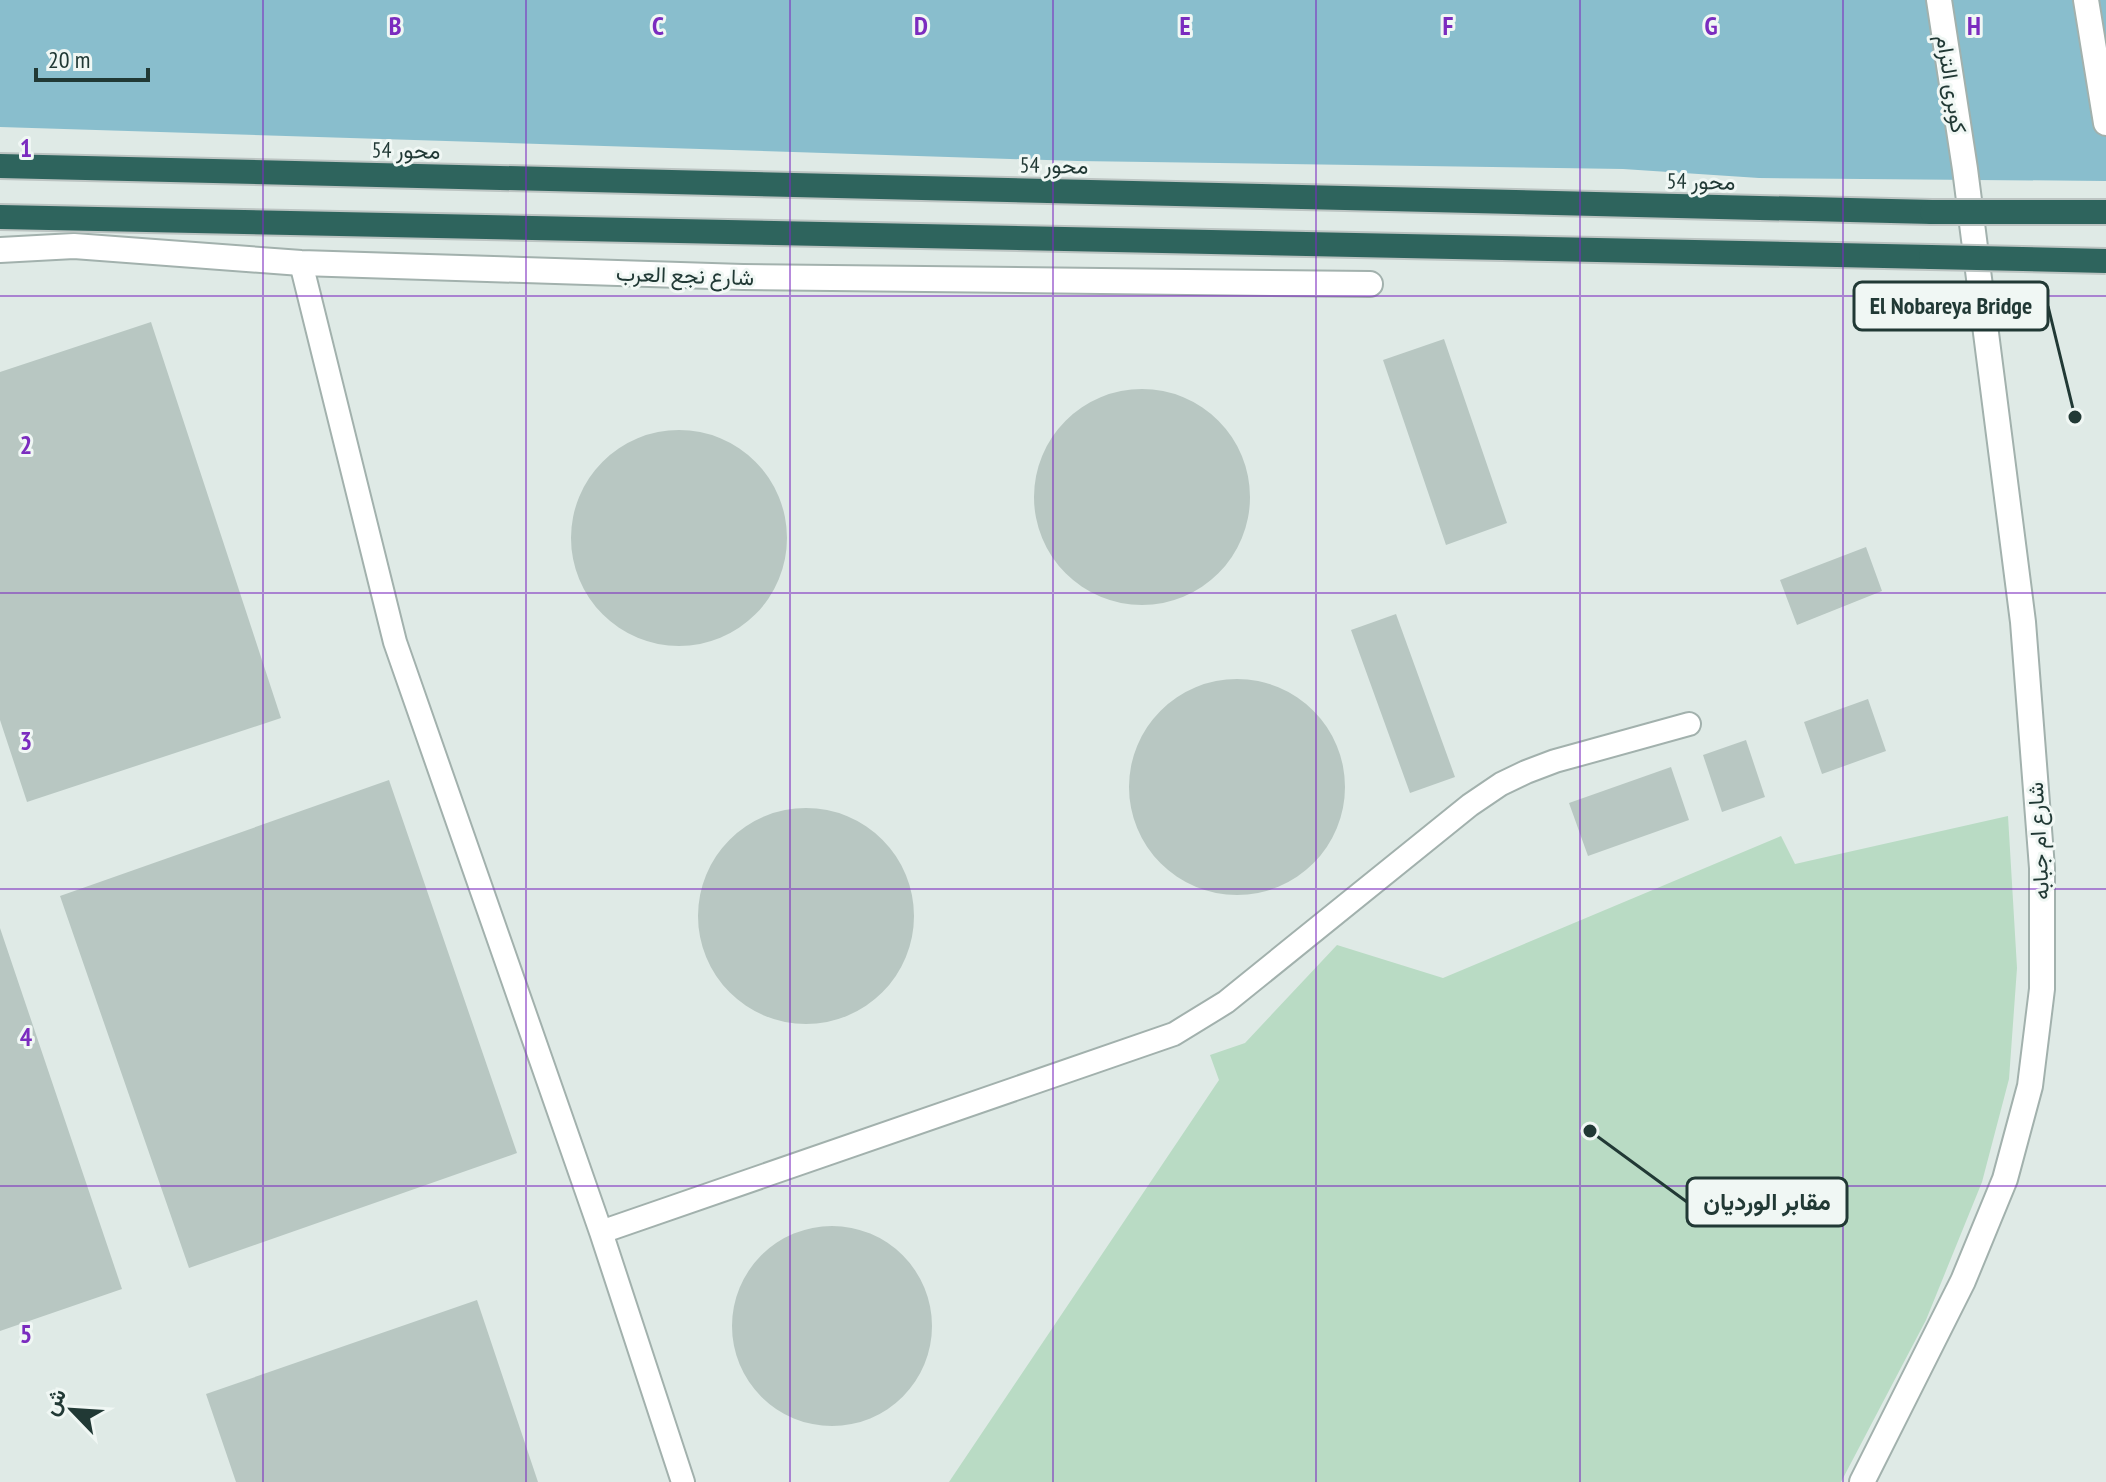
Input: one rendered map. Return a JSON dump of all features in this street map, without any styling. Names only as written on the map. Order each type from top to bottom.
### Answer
[{"type":"highway","name":"محور 54","points":[[0,166],[1932,212],[2106,212]]},
{"type":"highway","points":[[0,217],[2106,261]]},
{"type":"street","name":"كوبرى الترام","points":[[1939,0],[1965,169]]},
{"type":"street","points":[[2086,0],[2106,123]]},
{"type":"street","name":"شارع ام جبابه","points":[[1862,1482],[1963,1281],[2005,1179],[2030,1086],[2042,989],[2042,868],[2023,622],[1965,169]]},
{"type":"street","name":"شارع نجع العرب","points":[[0,250],[74,246],[301,263],[743,277],[1370,284]]},
{"type":"lane","points":[[301,263],[395,642],[601,1232],[683,1482]]},
{"type":"lane","points":[[601,1232],[1174,1034],[1226,1002],[1470,805],[1501,784],[1555,761],[1689,724]]},
{"type":"green space","points":[[2008,816],[2017,968],[2009,1079],[1982,1182],[1926,1320],[1841,1482],[949,1482],[1219,1080],[1210,1055],[1245,1043],[1337,945],[1443,978],[1781,836],[1795,864]]},
{"type":"water","points":[[0,0],[2106,0],[2106,181],[1759,178],[1623,169],[1077,161],[0,127]]},
{"type":"building","points":[[151,322],[281,718],[27,802],[0,720],[0,372]]},
{"type":"building","points":[[1444,339],[1507,523],[1446,545],[1383,360]]},
{"type":"building","points":[[1142,389],[1184,397],[1219,420],[1242,455],[1250,497],[1242,539],[1219,574],[1184,597],[1142,605],[1100,597],[1065,574],[1042,539],[1034,497],[1042,455],[1065,420],[1100,397]]},
{"type":"building","points":[[679,430],[721,438],[756,461],[779,496],[787,538],[779,580],[756,615],[721,638],[679,646],[637,638],[602,615],[579,580],[571,538],[579,496],[602,461],[637,438]]},
{"type":"building","points":[[1866,547],[1882,591],[1797,625],[1780,580]]},
{"type":"building","points":[[1396,614],[1455,777],[1410,793],[1351,630]]},
{"type":"building","points":[[1237,679],[1278,687],[1314,710],[1337,746],[1345,787],[1337,828],[1314,864],[1278,887],[1237,895],[1196,887],[1160,864],[1137,828],[1129,787],[1137,746],[1160,710],[1196,687]]},
{"type":"building","points":[[1868,699],[1886,751],[1822,774],[1804,722]]},
{"type":"building","points":[[1746,740],[1765,797],[1722,812],[1703,755]]},
{"type":"building","points":[[1671,767],[1689,820],[1588,856],[1569,803]]},
{"type":"building","points":[[389,780],[517,1153],[189,1268],[60,896]]},
{"type":"building","points":[[806,808],[848,816],[883,839],[906,874],[914,916],[906,958],[883,993],[848,1016],[806,1024],[764,1016],[729,993],[706,958],[698,916],[706,874],[729,839],[764,816]]},
{"type":"building","points":[[0,928],[122,1289],[0,1331]]},
{"type":"building","points":[[832,1226],[870,1234],[902,1256],[924,1288],[932,1326],[924,1364],[902,1396],[870,1418],[832,1426],[794,1418],[762,1396],[740,1364],[732,1326],[740,1288],[762,1256],[794,1234]]},
{"type":"building","points":[[477,1300],[538,1482],[236,1482],[206,1394]]},
{"type":"place","name":"El Nobareya Bridge","points":[[2075,417]]},
{"type":"place","name":"مقابر الورديان","points":[[1590,1131]]}]
